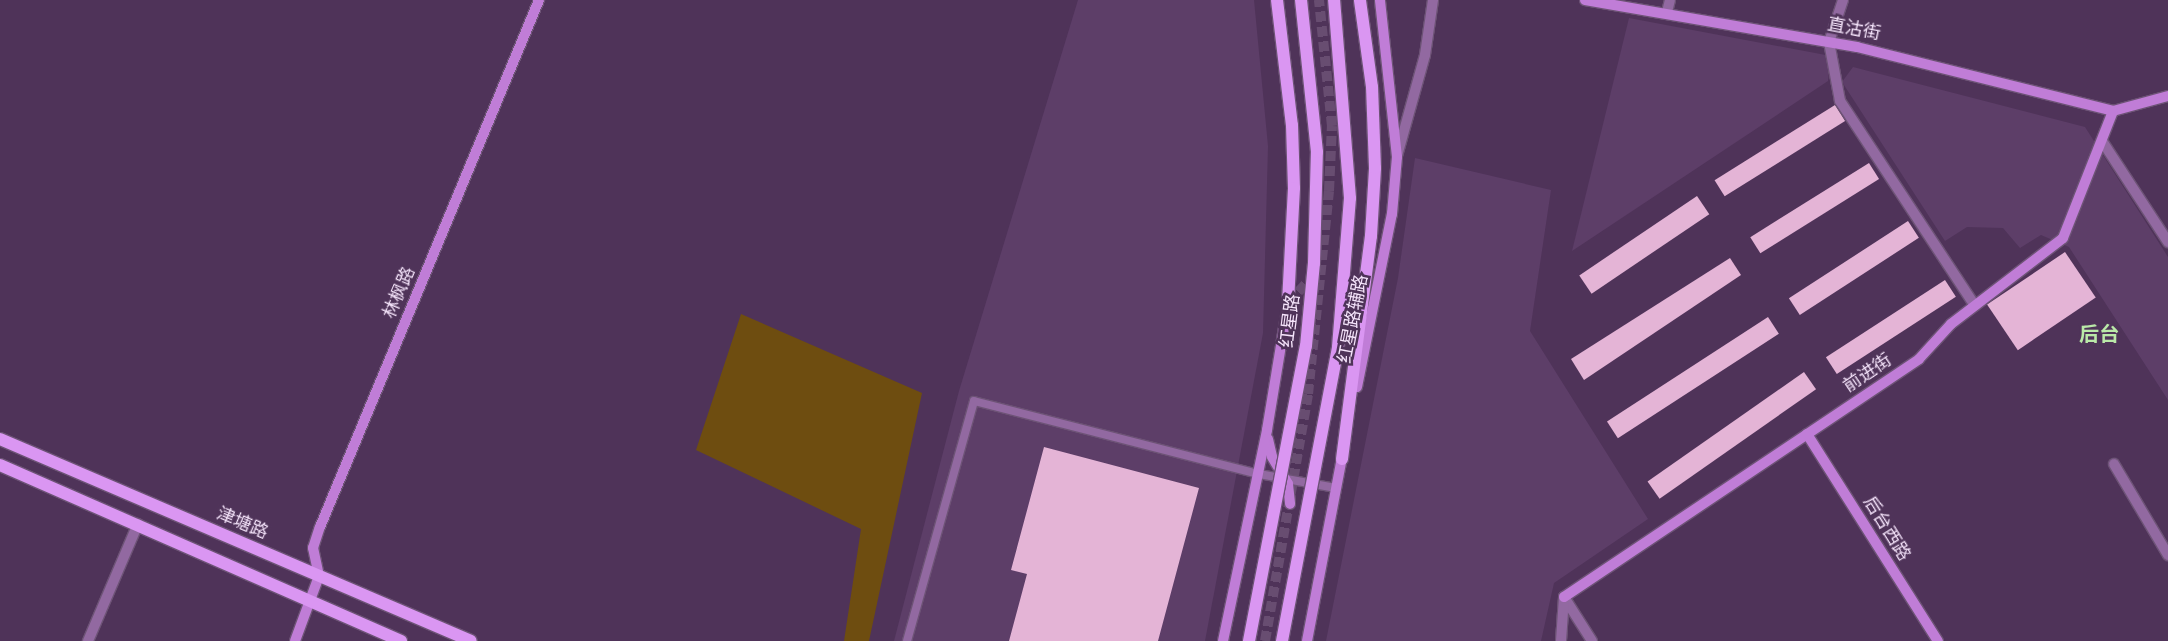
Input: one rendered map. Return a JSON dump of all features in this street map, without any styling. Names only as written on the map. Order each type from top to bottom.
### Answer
[{"type":"main road","points":[[1277,0],[1292,125],[1294,188],[1288,303]]},
{"type":"main road","name":"红星路","points":[[1249,641],[1306,346],[1314,263],[1317,143],[1301,0]]},
{"type":"main road","points":[[1282,641],[1339,337],[1350,198],[1334,0]]},
{"type":"main road","points":[[1342,459],[1371,236],[1375,168],[1372,87],[1360,0]]},
{"type":"main road","name":"津塘路","points":[[0,439],[471,641]]},
{"type":"main road","points":[[0,465],[401,641]]},
{"type":"street","name":"林枫路","points":[[295,641],[312,601],[319,576],[313,548],[320,527],[539,0]]},
{"type":"street","name":"红星路辅路","points":[[1307,641],[1392,214],[1397,157],[1380,0]]},
{"type":"street","points":[[1397,157],[1425,54],[1433,0]]},
{"type":"street","name":"直沽街","points":[[1584,0],[1667,12],[1828,42],[2113,111]]},
{"type":"street","points":[[1667,12],[1670,0]]},
{"type":"street","points":[[1843,0],[1828,42],[1840,101],[1975,306]]},
{"type":"street","points":[[2113,111],[2168,96]]},
{"type":"street","name":"前进街","points":[[1564,597],[1920,359],[1975,306],[2063,238],[2113,111]]},
{"type":"street","points":[[2102,141],[2168,242]]},
{"type":"street","points":[[1223,641],[1259,474],[1288,303]]},
{"type":"street","points":[[1267,430],[1272,457],[1285,479],[1290,504]]},
{"type":"street","name":"后台西路","points":[[1807,434],[1938,641]]},
{"type":"street","points":[[2114,464],[2168,555]]},
{"type":"street","points":[[88,641],[138,524]]},
{"type":"street","points":[[1561,641],[1564,597]]},
{"type":"street","points":[[1564,597],[1592,641]]},
{"type":"lane","points":[[907,641],[974,401],[1259,474],[1336,488]]},
{"type":"shaded area","points":[[1078,0],[1254,0],[1268,146],[1263,333],[1205,641],[894,641],[959,391]]},
{"type":"shaded area","points":[[1629,18],[1831,56],[1828,81],[1572,251]]},
{"type":"shaded area","points":[[1853,67],[2085,127],[2168,257],[2168,400],[2069,247],[2041,235],[2020,248],[2003,228],[1967,227],[1945,241],[1842,82]]},
{"type":"shaded area","points":[[1415,158],[1551,190],[1530,331],[1648,519],[1554,583],[1541,641],[1326,641],[1398,278]]},
{"type":"shaded area","points":[[741,314],[922,393],[869,641],[844,641],[861,529],[696,450]]},
{"type":"building","points":[[1835,105],[1845,121],[1725,196],[1715,180]]},
{"type":"building","points":[[1869,163],[1879,179],[1760,253],[1750,237]]},
{"type":"building","points":[[1697,196],[1709,214],[1592,294],[1579,275]]},
{"type":"building","points":[[1908,221],[1919,238],[1800,315],[1789,298]]},
{"type":"building","points":[[2065,252],[2096,298],[2018,350],[1987,305]]},
{"type":"building","points":[[1730,258],[1741,275],[1584,380],[1571,359]]},
{"type":"building","points":[[1945,280],[1956,297],[1837,374],[1826,357]]},
{"type":"building","points":[[1768,317],[1779,334],[1618,438],[1607,422]]},
{"type":"building","points":[[1804,372],[1816,389],[1660,499],[1648,482]]},
{"type":"building","points":[[1044,447],[1199,488],[1158,641],[1009,641],[1027,574],[1011,570]]},
{"type":"tunnel","points":[[1265,641],[1308,394],[1329,191],[1332,126],[1319,0]]},
{"type":"tunnel","points":[[1288,303],[1314,275]]},
{"type":"district","name":"后台","points":[[2099,335]]}]
